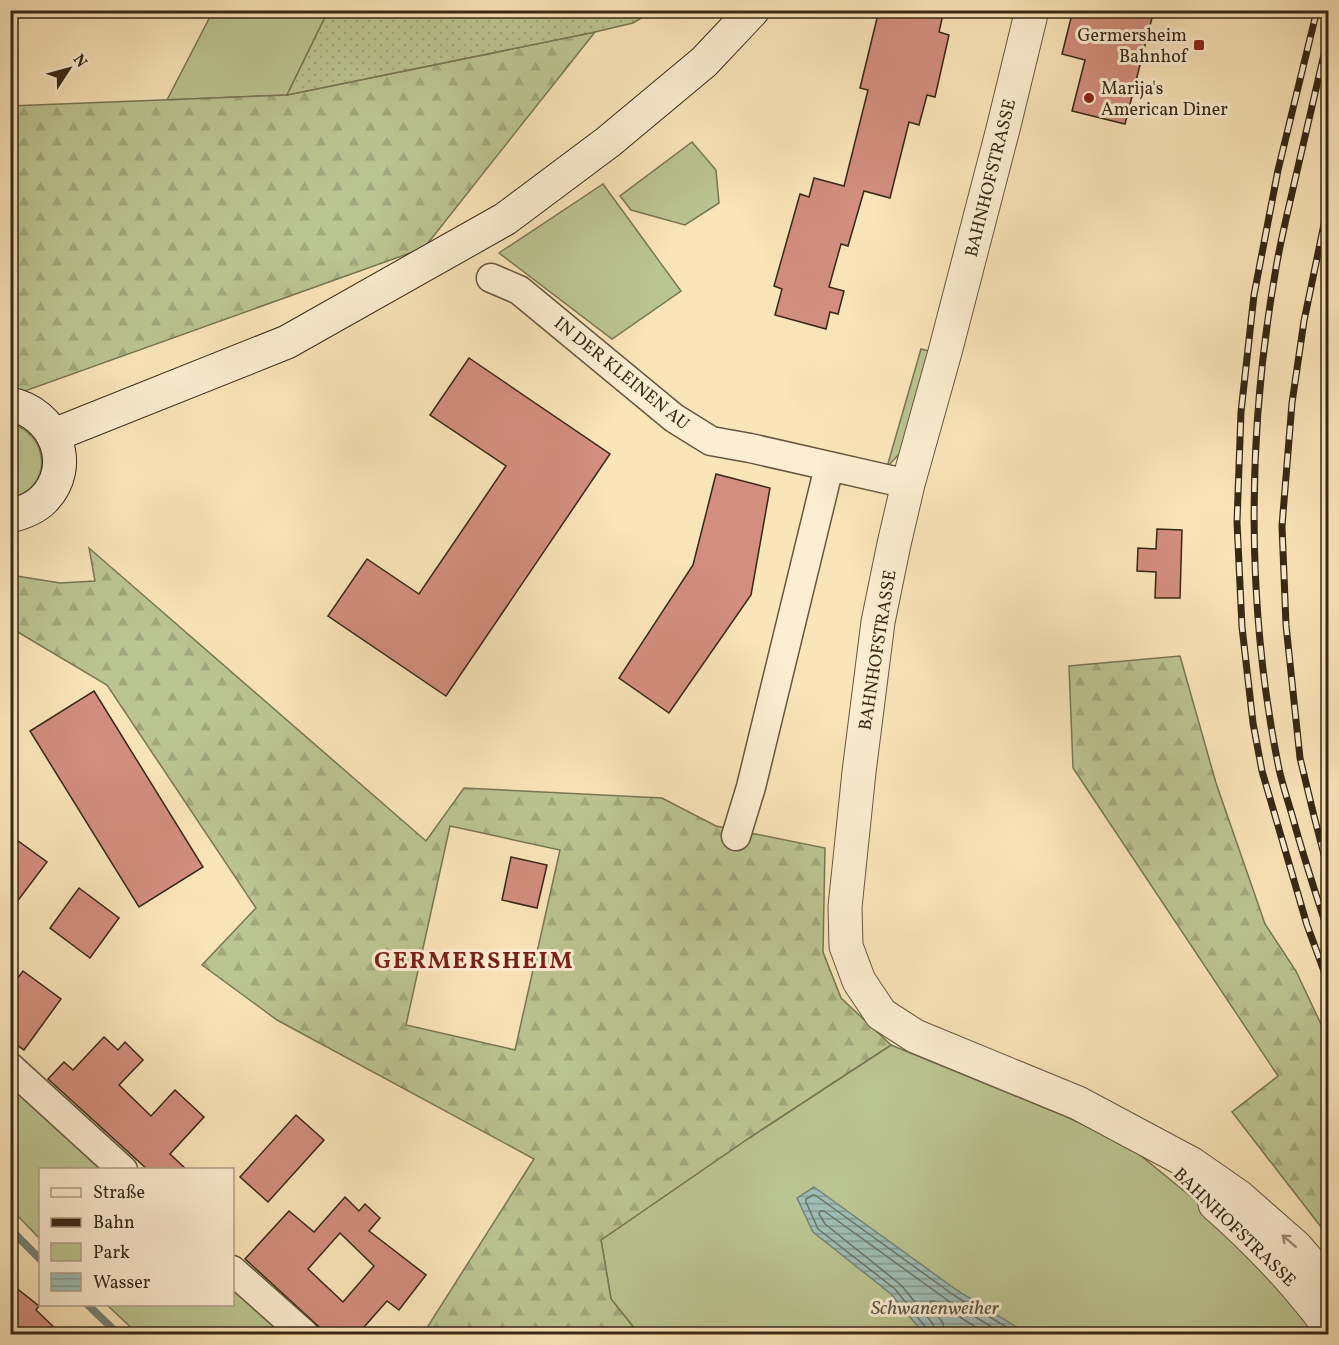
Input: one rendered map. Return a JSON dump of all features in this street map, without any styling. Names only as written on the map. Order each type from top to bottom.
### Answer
[{"type":"street","points":[[54,435],[287,342],[505,219],[617,135],[704,62],[753,10]]},
{"type":"street","name":"BAHNHOFSTRASSE","points":[[1032,10],[1004,129],[908,484],[878,622],[845,907],[846,946],[859,981],[881,1014],[915,1036],[1078,1103],[1192,1164],[1238,1196],[1296,1247],[1329,1284]]},
{"type":"street","name":"IN DER KLEINEN AU","points":[[491,278],[519,290],[674,418],[711,441],[908,484]]},
{"type":"street","points":[[10,404],[29,410],[43,420],[54,435],[59,452],[59,470],[53,487],[43,501],[28,511],[10,516]]},
{"type":"street","points":[[736,836],[751,787],[830,467]]},
{"type":"street","points":[[10,1067],[121,1168]]},
{"type":"street","name":"BAHNHOFSTRASSE","points":[[1137,1134],[1240,1228],[1279,1267],[1329,1325]]},
{"type":"street","points":[[234,1272],[304,1335]]},
{"type":"green space","points":[[328,10],[653,11],[633,23],[595,32],[287,95]]},
{"type":"green space","points":[[213,11],[328,11],[287,95],[167,100]]},
{"type":"green space","points":[[595,32],[424,248],[11,396],[10,106],[287,95]]},
{"type":"green space","points":[[692,142],[716,170],[719,203],[685,225],[631,210],[620,196]]},
{"type":"green space","points":[[603,184],[681,291],[612,339],[499,253]]},
{"type":"green space","points":[[921,349],[929,351],[902,451],[887,467]]},
{"type":"green space","points":[[10,423],[24,429],[33,438],[42,461],[40,473],[34,484],[25,492],[11,498]]},
{"type":"green space","points":[[89,548],[426,841],[464,788],[662,798],[716,826],[825,848],[823,952],[841,998],[891,1045],[749,1138],[601,1240],[611,1299],[639,1334],[423,1334],[534,1159],[277,1020],[202,965],[256,908],[107,685],[11,628],[10,575],[60,583],[95,581]],"holes":[[[450,826],[560,850],[515,1050],[406,1025]]]},
{"type":"green space","points":[[1180,656],[1216,783],[1265,924],[1296,971],[1328,1039],[1328,1236],[1232,1112],[1278,1076],[1073,768],[1069,666]]},
{"type":"green space","points":[[891,1045],[1069,1118],[1129,1146],[1217,1218],[1327,1334],[639,1334],[611,1299],[601,1240],[749,1138]]},
{"type":"green space","points":[[10,1075],[116,1168],[39,1168],[39,1238],[11,1209]]},
{"type":"green space","points":[[234,1275],[300,1334],[138,1334],[108,1306],[234,1306]]},
{"type":"water","name":"Schwanenweiher","points":[[814,1187],[958,1291],[1028,1334],[924,1334],[891,1294],[813,1232],[797,1198]]},
{"type":"building","points":[[879,10],[944,10],[939,32],[949,35],[935,97],[927,95],[919,125],[909,122],[890,198],[864,191],[848,246],[841,244],[829,287],[844,291],[838,314],[830,312],[826,329],[775,315],[782,289],[774,286],[800,194],[809,197],[814,178],[844,186],[868,90],[860,88]]},
{"type":"building","points":[[1073,10],[1154,10],[1125,124],[1072,111],[1085,60],[1062,54]]},
{"type":"building","points":[[469,358],[610,454],[446,696],[328,616],[367,559],[419,594],[506,466],[430,415]]},
{"type":"building","points":[[716,474],[770,488],[751,595],[669,713],[619,678],[693,565]]},
{"type":"building","points":[[1157,529],[1182,530],[1180,598],[1155,598],[1156,572],[1137,571],[1138,548],[1156,549]]},
{"type":"building","points":[[94,691],[203,867],[139,907],[30,731]]},
{"type":"building","points":[[10,835],[47,862],[10,911]]},
{"type":"building","points":[[511,857],[547,865],[537,908],[502,900]]},
{"type":"building","points":[[79,888],[119,918],[90,958],[50,928]]},
{"type":"building","points":[[23,971],[61,999],[24,1050],[10,1040],[10,988]]},
{"type":"building","points":[[104,1037],[118,1050],[125,1042],[143,1060],[119,1085],[151,1116],[175,1090],[204,1117],[170,1154],[185,1168],[146,1168],[48,1079],[64,1062],[73,1070]]},
{"type":"building","points":[[296,1115],[324,1140],[268,1202],[240,1177]]},
{"type":"building","points":[[345,1197],[359,1211],[365,1204],[380,1218],[369,1231],[426,1275],[399,1310],[387,1301],[357,1335],[328,1335],[245,1259],[289,1211],[314,1232]],"holes":[[[340,1233],[374,1266],[343,1302],[308,1269]]]},
{"type":"building","points":[[10,1283],[39,1306],[36,1310],[62,1335],[10,1335]]},
{"type":"waterway","points":[[10,1229],[39,1258]]},
{"type":"waterway","points":[[89,1306],[118,1334]]},
{"type":"railway","points":[[1317,10],[1278,170],[1254,295],[1241,412],[1237,522],[1242,627],[1253,723],[1262,771],[1307,925],[1328,982]]},
{"type":"railway","points":[[1328,37],[1275,274],[1259,397],[1254,522],[1261,646],[1268,708],[1279,769],[1328,931]]},
{"type":"railway","points":[[1328,205],[1304,321],[1292,403],[1282,526],[1286,625],[1300,758],[1328,870]]},
{"type":"place","name":"Germersheim Bahnhof","points":[[1199,45]]},
{"type":"place","name":"Marija's American Diner","points":[[1089,98]]},
{"type":"district","name":"GERMERSHEIM","points":[[474,960]]}]
